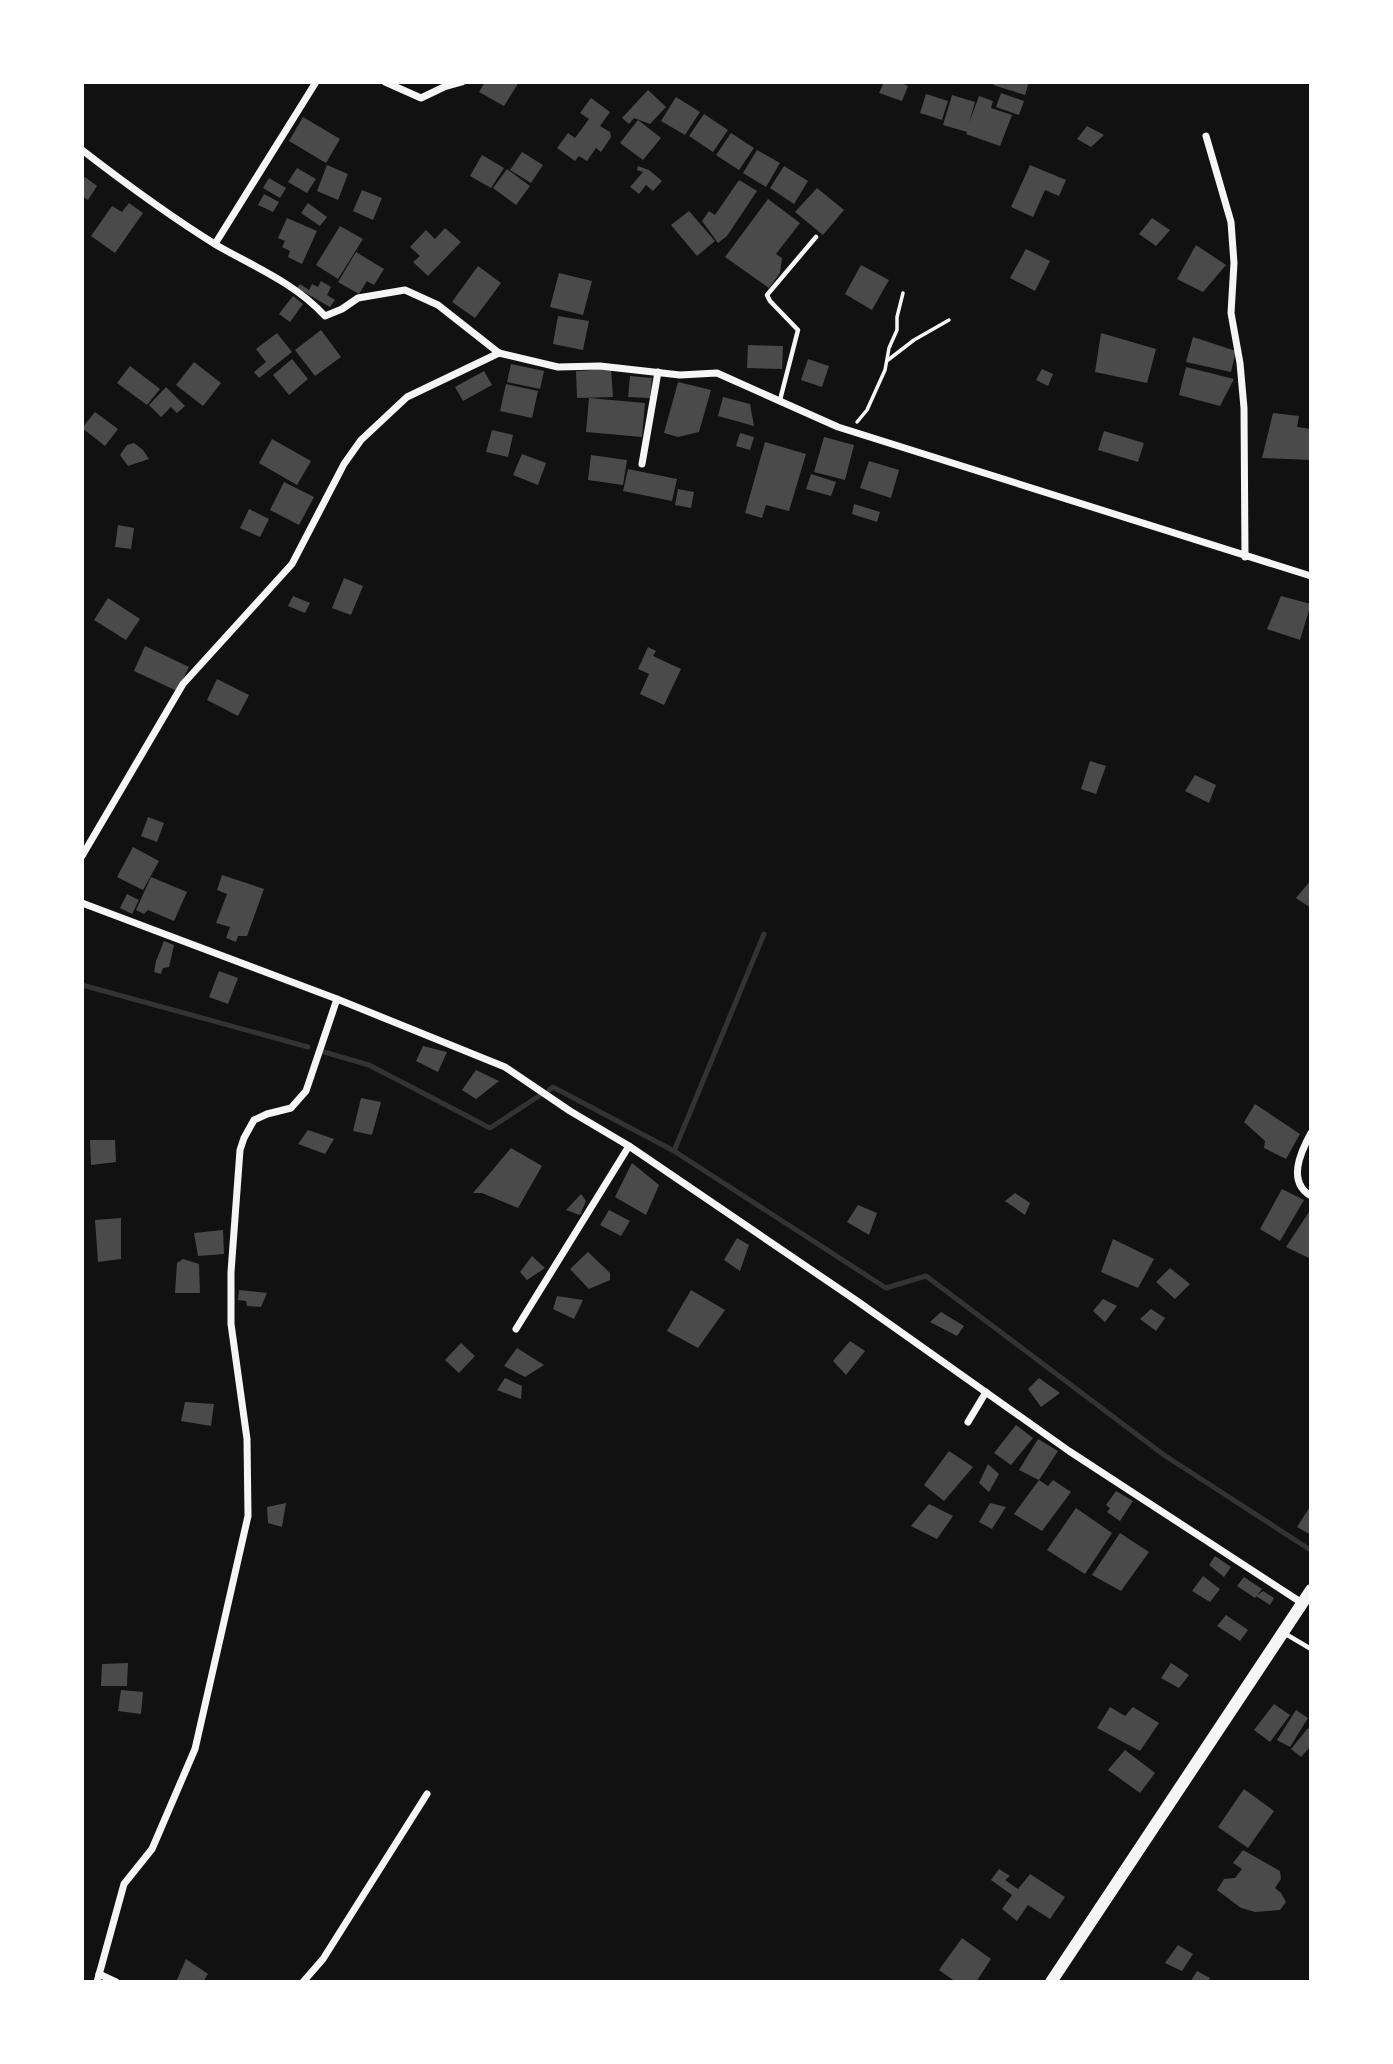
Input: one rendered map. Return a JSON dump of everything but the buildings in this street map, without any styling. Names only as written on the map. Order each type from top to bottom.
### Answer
[{"type":"main road","points":[[1051,1982],[1311,1590]]},
{"type":"street","points":[[215,244],[316,82]]},
{"type":"street","points":[[385,82],[421,98],[462,82]]},
{"type":"street","points":[[1206,136],[1231,222],[1234,263],[1231,313],[1240,363],[1244,408],[1245,557]]},
{"type":"street","points":[[82,150],[215,244],[308,298],[325,316],[358,298],[405,290],[438,305],[499,353],[558,367],[600,366],[680,375],[717,373],[842,428],[1311,576]]},
{"type":"street","points":[[82,856],[183,684],[292,564],[344,464],[361,440],[407,397],[499,353]]},
{"type":"street","points":[[642,464],[658,372]]},
{"type":"street","points":[[82,903],[337,999],[505,1067],[570,1111],[629,1146],[857,1301],[1069,1451],[1302,1603]]},
{"type":"street","points":[[116,1982],[98,1978],[124,1884],[152,1849],[195,1749],[247,1516],[247,1439],[232,1324],[231,1272],[240,1150],[254,1120],[290,1108],[306,1091],[337,999]]},
{"type":"street","points":[[1311,1133],[1304,1146],[1296,1175],[1298,1184],[1311,1196]]},
{"type":"street","points":[[516,1329],[629,1146]]},
{"type":"street","points":[[968,1422],[986,1392]]},
{"type":"street","points":[[303,1982],[323,1959],[427,1794]]},
{"type":"lane","points":[[780,400],[799,330],[770,302],[767,295],[816,237]]},
{"type":"lane","points":[[1283,1633],[1311,1649]]},
{"type":"path","points":[[842,428],[857,423],[879,386],[897,330],[903,293]]},
{"type":"path","points":[[887,362],[898,351],[949,320]]},
{"type":"waterway","points":[[674,1151],[764,934]]},
{"type":"waterway","points":[[82,985],[308,1047]]},
{"type":"waterway","points":[[324,1052],[369,1065],[490,1128],[539,1096]]},
{"type":"waterway","points":[[549,1090],[553,1087],[674,1151],[886,1288],[926,1276],[1164,1455],[1309,1549]]}]
